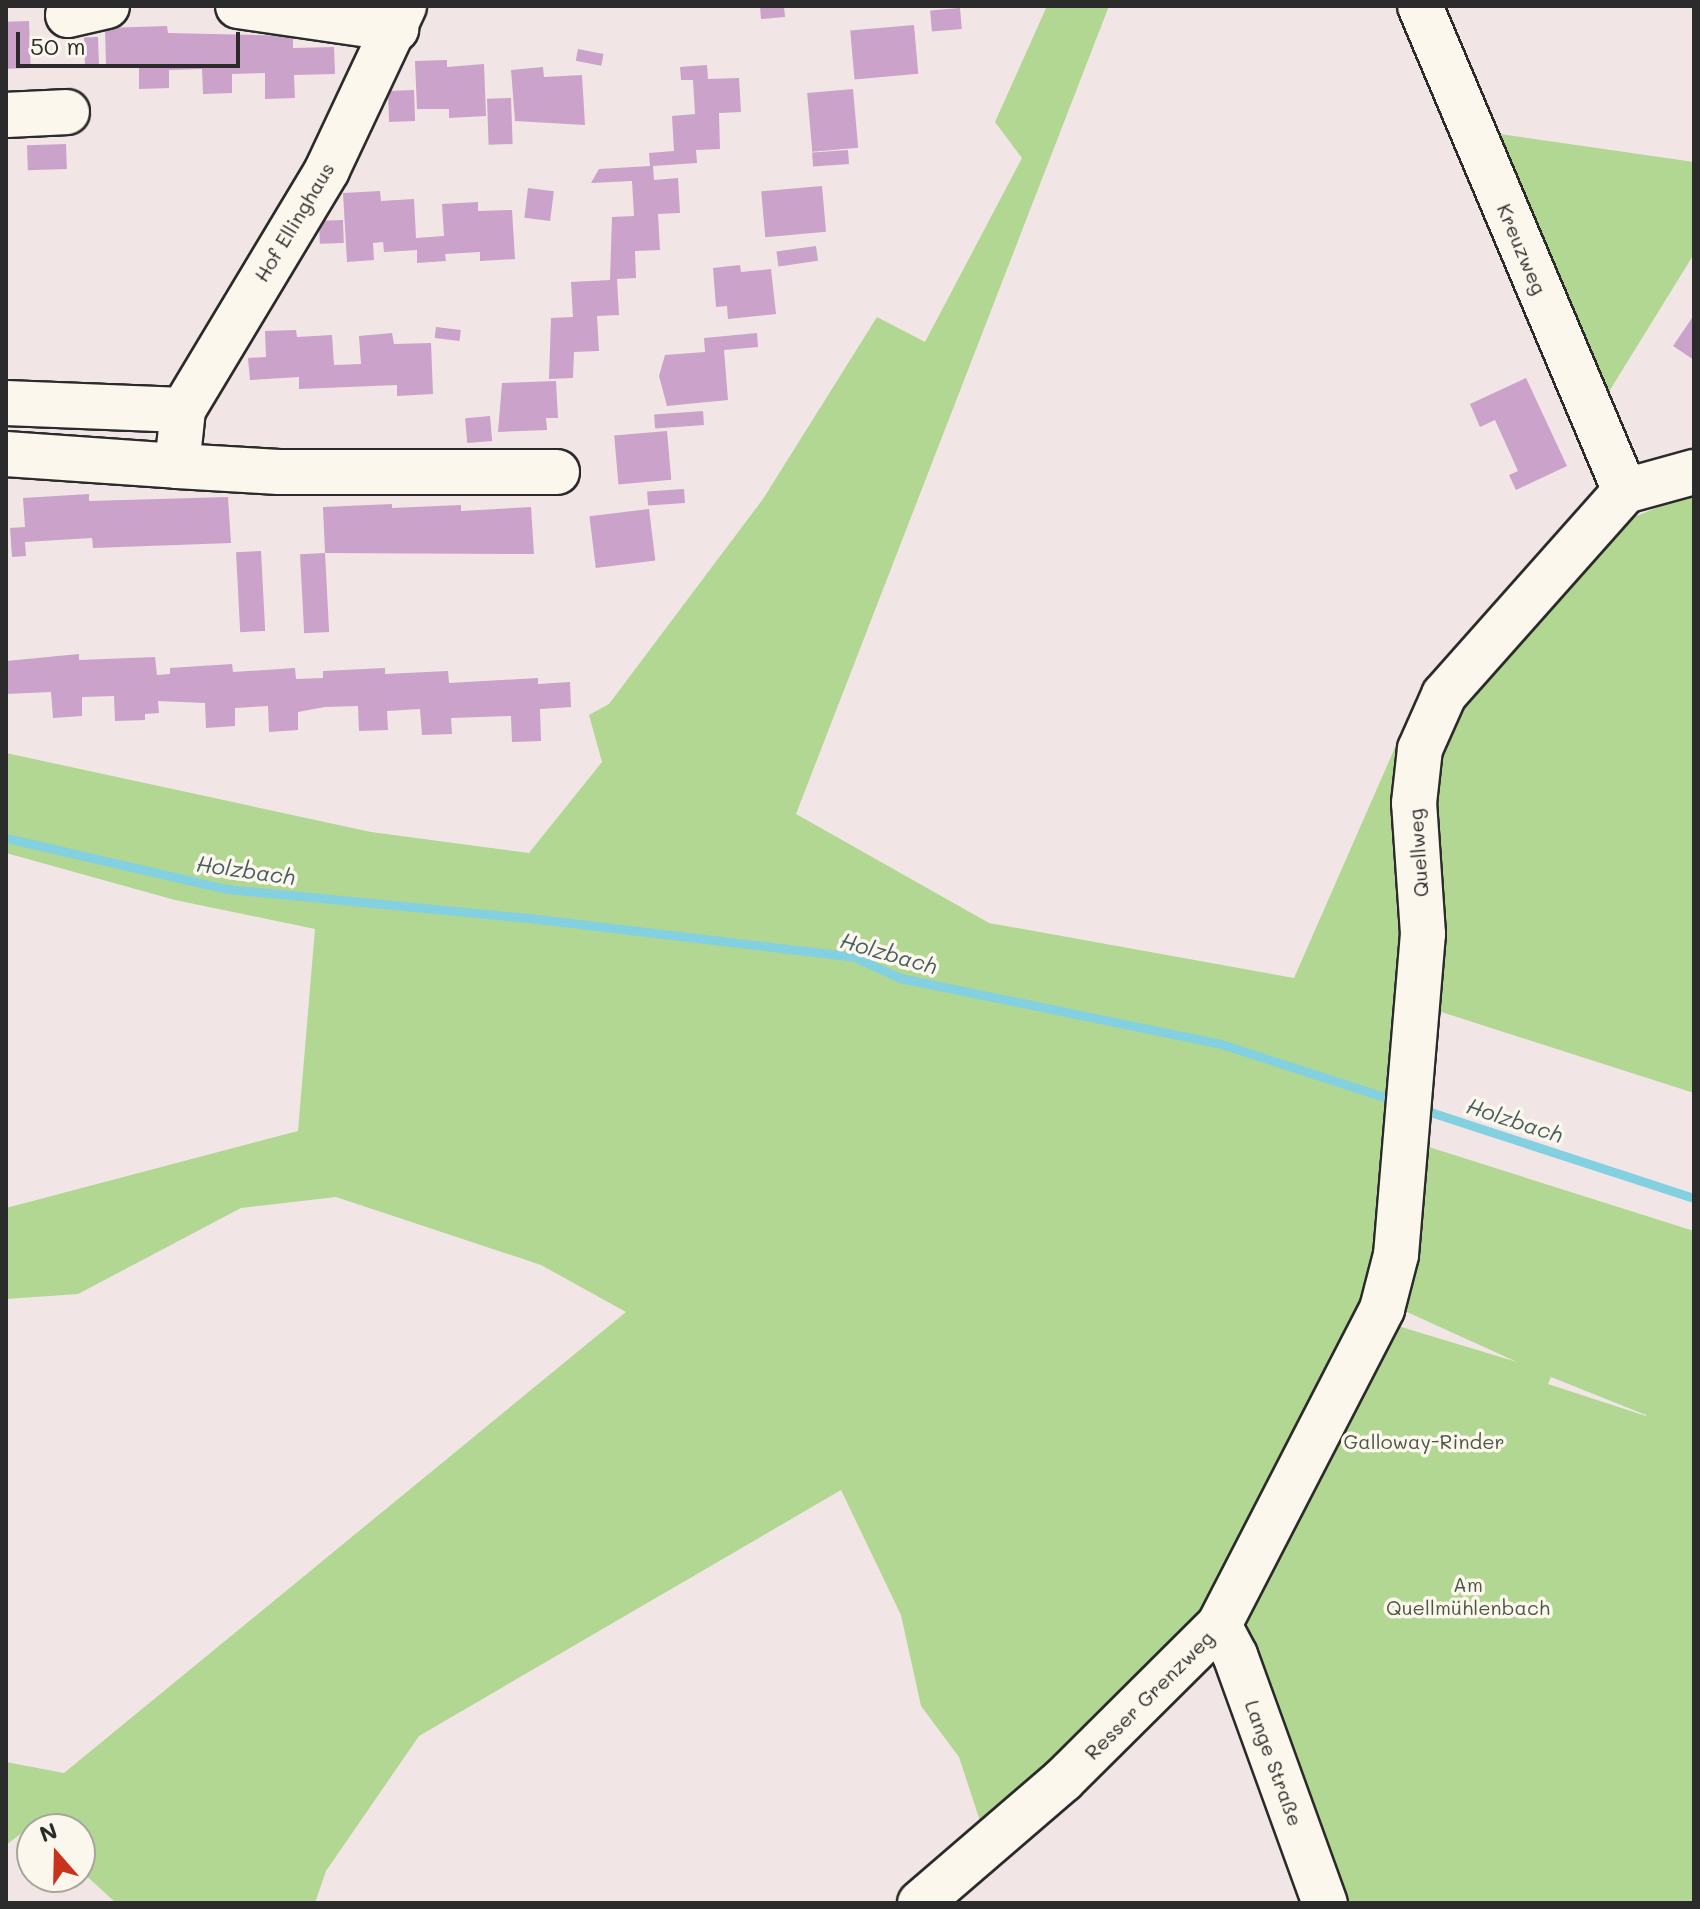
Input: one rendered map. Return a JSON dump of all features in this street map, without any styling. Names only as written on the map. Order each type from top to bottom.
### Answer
[{"type":"street","name":"Hof Ellinghaus","points":[[177,466],[183,410],[327,170],[400,17],[238,6]]},
{"type":"street","name":"Kreuzweg","points":[[1420,6],[1625,491]]},
{"type":"street","points":[[6,115],[67,112]]},
{"type":"street","points":[[6,403],[183,410]]},
{"type":"street","points":[[6,454],[279,472],[557,472]]},
{"type":"street","points":[[1625,491],[1694,472]]},
{"type":"street","name":"Quellweg","points":[[1382,1309],[1396,1255],[1413,1023],[1423,934],[1414,803],[1420,749],[1444,695],[1625,491]]},
{"type":"street","name":"Resser Grenzweg","points":[[920,1903],[1063,1780],[1219,1625],[1382,1309]]},
{"type":"street","name":"Lange Straße","points":[[1219,1625],[1235,1655],[1325,1903]]},
{"type":"green space","points":[[1047,6],[1109,6],[796,814],[989,923],[1294,978],[1418,695],[1454,699],[1632,518],[1694,492],[1694,1093],[1432,1009],[1377,1302],[1398,1326],[1517,1362],[1385,1302],[1410,1141],[1694,1231],[1694,1903],[1329,1903],[1227,1628],[1016,1852],[997,1812],[980,1821],[959,1757],[921,1706],[901,1615],[841,1490],[419,1736],[326,1871],[315,1903],[116,1903],[96,1885],[96,1813],[16,1813],[16,1837],[6,1845],[6,1762],[64,1773],[626,1312],[541,1265],[336,1197],[241,1208],[78,1294],[6,1299],[6,1208],[298,1131],[315,929],[175,900],[6,853],[6,753],[371,832],[529,853],[602,762],[589,715],[609,704],[763,499],[877,317],[925,342],[1022,158],[995,122]],"holes":[[[1551,1377],[1646,1416],[1548,1384]]]},
{"type":"green space","points":[[1479,131],[1694,162],[1694,254],[1605,398]]},
{"type":"building","points":[[760,6],[784,6],[785,17],[761,19]]},
{"type":"building","points":[[960,8],[962,29],[932,32],[930,11]]},
{"type":"building","points":[[29,21],[31,68],[8,69],[6,22]]},
{"type":"building","points":[[914,25],[918,74],[855,79],[850,31]]},
{"type":"building","points":[[167,26],[168,33],[293,36],[293,48],[334,47],[335,74],[294,75],[295,98],[265,99],[265,73],[232,74],[232,93],[203,94],[202,69],[169,70],[169,88],[139,89],[139,64],[106,64],[105,28]]},
{"type":"building","points":[[84,37],[98,37],[99,65],[85,65]]},
{"type":"building","points":[[578,49],[604,54],[601,66],[576,61]]},
{"type":"building","points":[[447,60],[447,67],[484,64],[486,116],[449,118],[449,109],[417,109],[415,61]]},
{"type":"building","points":[[707,65],[708,79],[739,78],[741,112],[719,113],[720,149],[696,150],[697,163],[653,166],[654,180],[678,178],[680,213],[658,214],[660,250],[635,251],[636,278],[617,279],[619,315],[597,316],[599,351],[574,352],[573,378],[549,379],[551,318],[573,317],[571,282],[610,280],[612,217],[634,216],[632,181],[591,183],[599,169],[650,166],[649,153],[674,151],[672,116],[695,114],[693,80],[681,80],[680,67]]},
{"type":"building","points":[[543,67],[544,77],[582,75],[585,125],[515,121],[511,70]]},
{"type":"building","points":[[853,89],[858,148],[812,152],[807,93]]},
{"type":"building","points":[[414,90],[415,121],[389,122],[388,91]]},
{"type":"building","points":[[511,98],[513,144],[489,145],[487,99]]},
{"type":"building","points":[[66,144],[67,169],[28,170],[27,145]]},
{"type":"building","points":[[848,150],[849,164],[813,166],[812,153]]},
{"type":"building","points":[[822,186],[826,232],[765,237],[761,191]]},
{"type":"building","points":[[528,188],[554,191],[550,221],[524,218]]},
{"type":"building","points":[[380,191],[381,201],[414,199],[416,238],[444,236],[442,204],[478,202],[478,211],[512,210],[515,259],[480,261],[480,252],[445,254],[446,261],[417,263],[417,250],[384,252],[383,242],[373,243],[374,260],[347,262],[343,193]]},
{"type":"building","points":[[343,220],[344,243],[320,244],[319,221]]},
{"type":"building","points":[[816,246],[818,261],[778,266],[776,252]]},
{"type":"building","points":[[740,265],[741,272],[771,269],[776,314],[728,319],[727,306],[716,307],[713,268]]},
{"type":"building","points":[[1694,315],[1694,360],[1673,346]]},
{"type":"building","points":[[436,327],[461,330],[459,341],[435,338]]},
{"type":"building","points":[[296,330],[297,337],[332,335],[334,365],[361,364],[359,336],[392,333],[394,344],[431,343],[433,394],[397,396],[397,385],[299,389],[299,377],[250,380],[248,358],[266,357],[265,331]]},
{"type":"building","points":[[757,333],[758,347],[724,350],[728,400],[667,406],[659,376],[665,355],[705,352],[704,338]]},
{"type":"building","points":[[1526,378],[1567,466],[1516,490],[1509,475],[1518,471],[1495,420],[1480,427],[1470,404]]},
{"type":"building","points":[[556,381],[558,418],[546,418],[547,430],[498,432],[502,383]]},
{"type":"building","points":[[703,411],[704,425],[655,428],[654,414]]},
{"type":"building","points":[[490,416],[492,441],[467,443],[465,418]]},
{"type":"building","points":[[667,431],[671,480],[618,484],[614,436]]},
{"type":"building","points":[[684,489],[685,503],[648,506],[647,492]]},
{"type":"building","points":[[89,494],[89,501],[228,497],[231,543],[93,548],[92,538],[25,542],[26,556],[12,557],[10,528],[25,527],[23,498]]},
{"type":"building","points":[[392,504],[392,508],[461,505],[461,511],[531,507],[534,554],[325,553],[323,507]]},
{"type":"building","points":[[649,509],[655,561],[596,568],[589,516]]},
{"type":"building","points":[[261,551],[265,631],[240,632],[236,552]]},
{"type":"building","points":[[325,553],[329,632],[304,633],[300,554]]},
{"type":"building","points":[[79,654],[79,660],[155,657],[157,675],[170,674],[170,668],[232,664],[233,672],[295,668],[296,679],[323,678],[323,671],[385,668],[385,674],[448,671],[449,683],[538,678],[538,684],[570,682],[571,707],[540,709],[541,741],[512,742],[511,716],[451,718],[452,734],[422,735],[420,709],[387,711],[388,730],[359,731],[358,706],[325,707],[298,712],[298,730],[269,732],[268,706],[235,708],[235,726],[206,728],[205,703],[158,701],[159,713],[145,714],[145,720],[115,721],[114,696],[82,697],[82,716],[53,718],[51,692],[6,694],[6,661]]},
{"type":"waterway","name":"Holzbach","points":[[6,838],[227,889],[529,918],[854,957],[900,978],[1218,1043],[1396,1101]]},
{"type":"waterway","name":"Holzbach","points":[[1418,1108],[1694,1198]]},
{"type":"park label","name":"Galloway-Rinder","points":[[1424,1441]]},
{"type":"park label","name":"Am Quellmühlenbach","points":[[1468,1596]]}]
